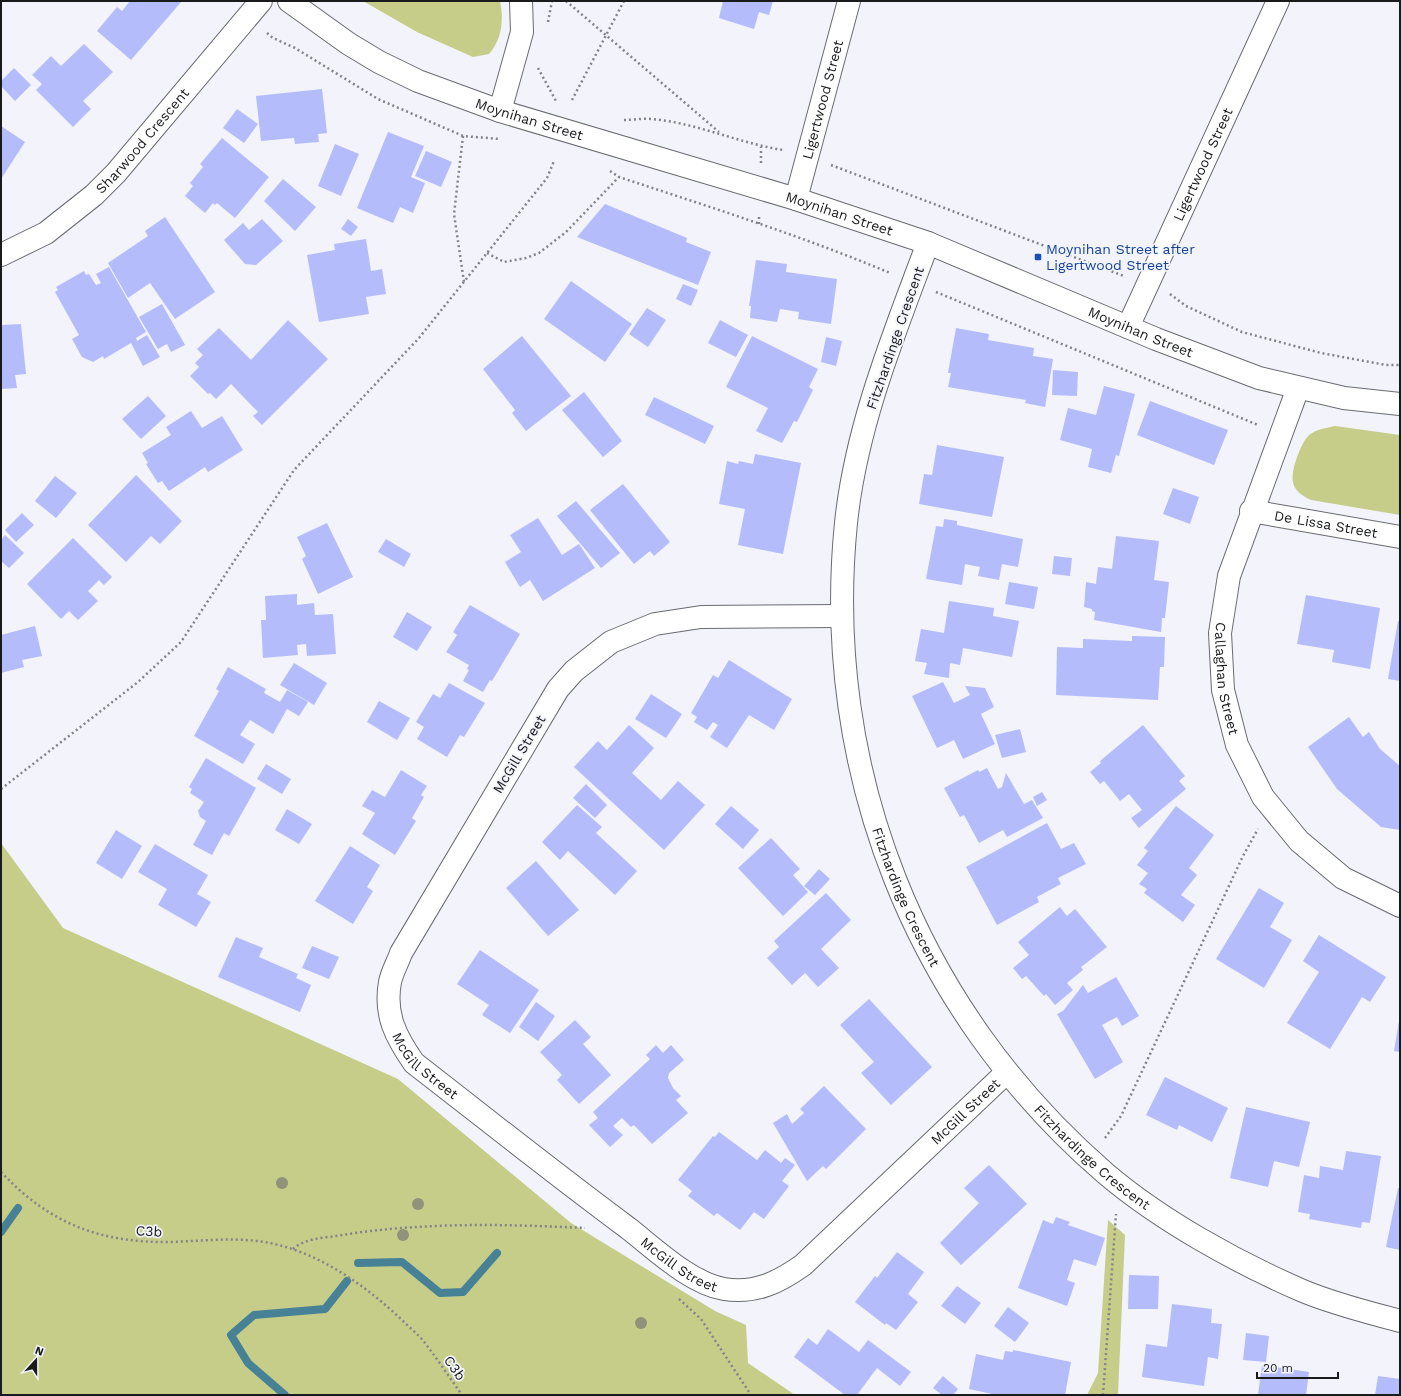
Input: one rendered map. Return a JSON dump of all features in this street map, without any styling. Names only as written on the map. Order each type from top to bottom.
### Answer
[{"type":"street","name":"Sharwood Crescent","points":[[1,255],[46,233],[94,195],[116,173],[261,1]]},
{"type":"street","name":"Moynihan Street","points":[[289,1],[349,44],[379,62],[418,81],[500,111],[796,199],[928,243],[1128,327],[1222,365],[1259,378],[1344,398],[1400,404]]},
{"type":"street","points":[[500,111],[522,32],[521,1]]},
{"type":"street","name":"Ligertwood Street","points":[[796,199],[849,1]]},
{"type":"street","name":"Ligertwood Street","points":[[1128,327],[1278,1]]},
{"type":"street","name":"Fitzhardinge Crescent","points":[[928,243],[875,388],[853,478],[846,524],[842,616],[848,705],[856,750],[878,836],[894,879],[932,960],[950,992],[1006,1072],[1070,1140],[1106,1174],[1141,1200],[1220,1251],[1304,1291],[1348,1307],[1400,1321]]},
{"type":"street","name":"Callaghan Street","points":[[1298,388],[1229,576],[1220,633],[1223,690],[1237,745],[1263,797],[1275,812],[1299,841],[1343,878],[1400,906]]},
{"type":"street","name":"De Lissa Street","points":[[1252,512],[1400,537]]},
{"type":"street","name":"McGill Street","points":[[842,616],[701,617],[655,624],[611,642],[574,671],[558,689],[401,952],[390,980],[388,995],[392,1024],[397,1038],[414,1063],[606,1212],[696,1279],[723,1288],[737,1290],[766,1286],[779,1281],[803,1265],[1006,1072]]},
{"type":"path","points":[[547,24],[552,1]]},
{"type":"path","points":[[566,1],[721,133]]},
{"type":"path","points":[[572,100],[624,1]]},
{"type":"path","points":[[535,62],[558,106]]},
{"type":"path","points":[[617,121],[650,118],[680,122],[721,133],[761,147],[808,156],[1106,268],[1171,295],[1186,306],[1242,332],[1321,353],[1386,365],[1400,365]]},
{"type":"path","points":[[463,136],[454,214],[464,282]]},
{"type":"path","points":[[1,789],[138,682],[181,642],[294,470],[419,338],[547,178],[554,161]]},
{"type":"path","points":[[487,253],[504,262],[526,258],[539,253],[566,232],[619,177]]},
{"type":"path","points":[[759,224],[853,257],[1281,434]]},
{"type":"path","points":[[1106,1174],[1099,1145],[1121,1116],[1243,856],[1263,822],[1275,812]]},
{"type":"path","name":"C3b","points":[[1,1172],[17,1189],[44,1210],[71,1225],[103,1236],[132,1240],[170,1242],[240,1239],[265,1242],[293,1248],[364,1286],[388,1306],[424,1342],[462,1395]]},
{"type":"path","points":[[1103,1395],[1117,1211]]},
{"type":"path","points":[[293,1248],[304,1241],[358,1232],[410,1228],[472,1225],[587,1228],[606,1212]]},
{"type":"path","points":[[673,1294],[701,1319],[751,1395]]},
{"type":"green space","points":[[363,1],[500,1],[502,15],[501,29],[497,42],[489,54],[473,57],[417,32]]},
{"type":"green space","points":[[1335,426],[1400,435],[1400,515],[1311,500],[1295,488],[1293,483],[1293,471],[1297,457],[1305,440],[1315,431]]},
{"type":"green space","points":[[1,843],[63,928],[398,1079],[571,1223],[715,1311],[746,1325],[748,1363],[795,1395],[1,1395]]},
{"type":"green space","points":[[1108,1220],[1125,1235],[1118,1395],[1087,1395],[1098,1373]]},
{"type":"building","points":[[130,1],[182,1],[131,60],[97,31],[117,7],[122,11]]},
{"type":"building","points":[[723,1],[773,1],[769,15],[759,12],[754,29],[719,18]]},
{"type":"building","points":[[84,44],[113,72],[83,101],[91,109],[73,127],[36,90],[42,84],[32,75],[51,56],[61,66]]},
{"type":"building","points":[[14,68],[31,85],[15,101],[1,86],[1,81]]},
{"type":"building","points":[[322,89],[327,133],[318,134],[319,142],[295,144],[294,138],[261,141],[256,96]]},
{"type":"building","points":[[237,109],[258,124],[244,143],[223,128]]},
{"type":"building","points":[[1,126],[25,142],[1,179]]},
{"type":"building","points":[[388,132],[424,146],[411,177],[425,183],[413,213],[400,207],[393,223],[357,208]]},
{"type":"building","points":[[222,138],[269,177],[235,218],[217,203],[215,205],[213,203],[205,213],[185,196],[193,186],[190,183],[203,167],[200,164]]},
{"type":"building","points":[[335,144],[359,154],[341,196],[318,186]]},
{"type":"building","points":[[426,151],[452,162],[441,187],[415,176]]},
{"type":"building","points":[[283,179],[316,207],[295,231],[264,201]]},
{"type":"building","points":[[605,204],[687,238],[686,242],[711,252],[698,285],[577,237]]},
{"type":"building","points":[[165,217],[215,292],[175,319],[150,283],[128,298],[108,263],[148,236],[145,231]]},
{"type":"building","points":[[262,219],[283,241],[256,265],[245,264],[224,240],[243,223],[249,230]]},
{"type":"building","points":[[348,219],[358,227],[351,236],[341,229]]},
{"type":"building","points":[[366,239],[371,271],[382,269],[386,294],[366,297],[369,314],[319,322],[307,255],[335,250],[334,244]]},
{"type":"building","points":[[756,260],[787,264],[786,272],[837,279],[831,324],[798,319],[799,312],[780,309],[777,322],[750,318],[751,306],[749,306]]},
{"type":"building","points":[[109,267],[146,332],[136,338],[137,341],[147,335],[160,357],[143,366],[131,343],[104,359],[103,356],[93,362],[82,357],[72,339],[79,335],[55,292],[58,290],[56,287],[84,271],[86,275],[89,274],[96,285],[101,283],[96,274]]},
{"type":"building","points":[[571,281],[632,324],[605,362],[544,319]]},
{"type":"building","points":[[683,284],[698,290],[691,306],[676,299]]},
{"type":"building","points":[[162,304],[185,345],[171,352],[167,344],[158,349],[139,317]]},
{"type":"building","points":[[647,308],[666,320],[648,347],[629,334]]},
{"type":"building","points":[[288,320],[328,359],[262,425],[253,416],[258,412],[231,384],[216,399],[210,393],[208,394],[190,376],[199,367],[195,363],[203,355],[197,349],[219,328],[251,360]]},
{"type":"building","points":[[720,320],[748,335],[736,357],[708,343]]},
{"type":"building","points":[[21,324],[26,374],[15,375],[17,388],[1,389],[1,325]]},
{"type":"building","points":[[956,328],[989,334],[988,340],[1034,348],[1033,356],[1053,359],[1045,407],[1025,403],[1026,400],[948,387],[951,373],[948,373]]},
{"type":"building","points":[[522,336],[571,396],[526,431],[512,413],[515,410],[483,369]]},
{"type":"building","points":[[752,336],[818,369],[809,387],[813,390],[797,422],[794,421],[782,443],[756,431],[768,408],[726,387]]},
{"type":"building","points":[[826,337],[842,341],[836,366],[821,362]]},
{"type":"building","points":[[1053,370],[1078,372],[1077,396],[1052,395]]},
{"type":"building","points":[[1104,386],[1135,394],[1119,456],[1116,455],[1111,473],[1088,467],[1092,449],[1060,440],[1068,408],[1096,415]]},
{"type":"building","points":[[584,392],[622,441],[603,457],[562,410]]},
{"type":"building","points":[[148,396],[166,416],[141,439],[122,419]]},
{"type":"building","points":[[654,397],[714,426],[705,444],[645,415]]},
{"type":"building","points":[[1150,401],[1228,430],[1214,465],[1137,435]]},
{"type":"building","points":[[191,411],[202,428],[222,416],[243,450],[208,472],[205,467],[169,491],[162,481],[158,483],[146,464],[148,463],[142,453],[171,435],[166,427]]},
{"type":"building","points":[[937,445],[1004,457],[992,517],[919,504],[924,474],[932,475]]},
{"type":"building","points":[[755,454],[801,463],[783,554],[738,545],[745,509],[719,504],[727,461],[738,464],[739,461],[753,464]]},
{"type":"building","points":[[136,475],[182,521],[160,544],[151,536],[126,562],[88,525]]},
{"type":"building","points":[[55,476],[77,493],[56,518],[35,501]]},
{"type":"building","points":[[623,484],[670,542],[654,556],[650,551],[634,564],[590,510]]},
{"type":"building","points":[[1173,488],[1199,497],[1190,524],[1163,514]]},
{"type":"building","points":[[576,501],[620,553],[601,568],[557,516]]},
{"type":"building","points":[[22,513],[34,525],[16,542],[5,530]]},
{"type":"building","points":[[538,518],[562,555],[579,544],[595,568],[543,601],[530,580],[520,587],[505,562],[521,552],[510,535]]},
{"type":"building","points":[[944,519],[957,521],[957,525],[1023,539],[1018,567],[1002,564],[999,580],[978,576],[980,567],[965,564],[962,585],[926,579],[936,526],[943,527]]},
{"type":"building","points":[[327,523],[353,577],[318,594],[302,559],[306,556],[297,537]]},
{"type":"building","points":[[5,535],[24,553],[9,568],[1,561],[1,540]]},
{"type":"building","points":[[1116,536],[1159,541],[1154,580],[1169,582],[1165,618],[1162,618],[1161,632],[1094,620],[1095,612],[1092,611],[1092,609],[1084,607],[1086,582],[1096,584],[1098,567],[1112,569]]},
{"type":"building","points":[[73,538],[112,577],[104,585],[99,580],[88,591],[98,601],[78,620],[69,611],[61,619],[27,584]]},
{"type":"building","points":[[386,539],[411,554],[404,567],[378,552]]},
{"type":"building","points":[[1054,556],[1072,558],[1070,576],[1052,574]]},
{"type":"building","points":[[1009,582],[1038,587],[1034,609],[1005,604]]},
{"type":"building","points":[[297,594],[297,605],[314,603],[315,615],[333,614],[336,654],[307,656],[306,644],[297,645],[298,655],[263,658],[261,620],[266,620],[265,596]]},
{"type":"building","points":[[1306,595],[1380,608],[1370,669],[1332,662],[1334,650],[1297,644]]},
{"type":"building","points":[[949,601],[994,608],[993,616],[1019,621],[1012,657],[963,648],[960,665],[950,663],[949,678],[924,674],[927,663],[915,661],[921,629],[944,633]]},
{"type":"building","points":[[470,605],[520,634],[492,681],[490,680],[483,692],[463,681],[469,670],[467,669],[469,665],[446,652],[457,635],[453,632]]},
{"type":"building","points":[[407,612],[432,627],[417,651],[393,637]]},
{"type":"building","points":[[1398,621],[1400,621],[1400,681],[1388,679]]},
{"type":"building","points":[[35,626],[42,656],[22,660],[24,667],[1,673],[1,635]]},
{"type":"building","points":[[1132,636],[1165,637],[1164,667],[1160,667],[1158,700],[1056,695],[1057,647],[1083,648],[1083,639],[1132,641]]},
{"type":"building","points":[[729,660],[792,699],[774,730],[749,715],[727,748],[710,737],[718,725],[713,722],[707,730],[694,722],[697,717],[691,713],[713,675],[718,678]]},
{"type":"building","points":[[294,663],[327,683],[314,705],[280,685]]},
{"type":"building","points":[[228,667],[266,689],[264,693],[280,702],[287,690],[308,702],[299,716],[287,709],[273,734],[250,720],[240,735],[255,744],[243,764],[194,736],[219,691],[216,689]]},
{"type":"building","points":[[943,682],[954,703],[970,695],[965,686],[985,688],[994,707],[981,714],[995,744],[963,759],[954,740],[937,748],[912,696]]},
{"type":"building","points":[[449,683],[485,703],[464,737],[460,735],[447,757],[417,739],[424,727],[416,722],[433,694],[440,698]]},
{"type":"building","points":[[651,694],[682,714],[666,738],[635,719]]},
{"type":"building","points":[[379,701],[410,718],[397,740],[367,722]]},
{"type":"building","points":[[1349,717],[1363,737],[1369,732],[1380,749],[1400,766],[1400,830],[1381,827],[1337,789],[1308,747]]},
{"type":"building","points":[[629,725],[654,748],[632,773],[661,800],[678,781],[705,805],[664,850],[574,767],[598,741],[607,750]]},
{"type":"building","points":[[1143,725],[1185,776],[1179,781],[1186,789],[1139,828],[1131,818],[1142,810],[1129,794],[1120,801],[1104,781],[1100,784],[1090,772],[1101,763],[1100,761]]},
{"type":"building","points":[[1020,729],[1026,752],[1002,758],[995,735]]},
{"type":"building","points":[[206,758],[256,788],[229,836],[224,833],[212,855],[193,845],[206,821],[200,817],[198,811],[204,802],[190,793],[192,789],[189,787]]},
{"type":"building","points":[[266,764],[291,779],[282,794],[257,779]]},
{"type":"building","points":[[987,768],[998,789],[1002,787],[1006,773],[1024,804],[1032,800],[1043,818],[1007,837],[1003,830],[979,843],[964,815],[960,817],[944,788],[978,770],[979,772]]},
{"type":"building","points":[[401,770],[427,786],[421,795],[424,797],[412,818],[416,821],[395,855],[362,834],[375,813],[362,806],[372,790],[385,797]]},
{"type":"building","points":[[586,784],[607,805],[595,818],[573,798]]},
{"type":"building","points":[[1042,792],[1047,800],[1037,806],[1033,797]]},
{"type":"building","points":[[577,805],[602,827],[596,833],[637,871],[615,895],[568,851],[560,860],[542,842]]},
{"type":"building","points":[[731,806],[759,830],[743,849],[715,824]]},
{"type":"building","points":[[1176,806],[1214,835],[1189,868],[1197,875],[1181,895],[1195,905],[1183,922],[1144,893],[1147,889],[1139,884],[1148,873],[1137,865],[1148,851],[1144,848]]},
{"type":"building","points":[[287,809],[312,824],[299,844],[275,830]]},
{"type":"building","points":[[1047,823],[1061,849],[1074,843],[1086,864],[1058,878],[1061,884],[1037,897],[1039,902],[997,925],[966,867]]},
{"type":"building","points":[[116,830],[142,846],[122,879],[96,863]]},
{"type":"building","points":[[771,838],[800,869],[793,875],[808,892],[783,916],[738,868]]},
{"type":"building","points":[[155,844],[208,875],[197,894],[211,902],[196,927],[158,905],[167,889],[138,872]]},
{"type":"building","points":[[350,846],[380,865],[367,887],[373,891],[353,924],[315,901]]},
{"type":"building","points":[[536,861],[579,910],[548,936],[506,888]]},
{"type":"building","points":[[819,869],[830,879],[815,895],[804,886]]},
{"type":"building","points":[[1259,888],[1284,903],[1270,927],[1292,940],[1264,988],[1216,959]]},
{"type":"building","points":[[826,893],[851,920],[821,949],[839,968],[818,987],[805,973],[792,985],[767,958],[779,947],[774,941]]},
{"type":"building","points":[[1060,907],[1067,916],[1075,909],[1107,947],[1081,967],[1083,970],[1067,983],[1073,990],[1055,1005],[1046,994],[1044,996],[1026,976],[1022,979],[1013,968],[1029,955],[1018,942]]},
{"type":"building","points":[[1319,935],[1386,977],[1370,1002],[1362,997],[1330,1049],[1287,1023],[1319,972],[1303,961]]},
{"type":"building","points":[[236,937],[263,948],[259,957],[298,974],[296,978],[311,985],[300,1012],[218,977]]},
{"type":"building","points":[[312,946],[339,957],[329,979],[302,968]]},
{"type":"building","points":[[480,950],[539,990],[510,1033],[482,1015],[489,1005],[457,984]]},
{"type":"building","points":[[1116,977],[1139,1016],[1122,1026],[1117,1017],[1102,1025],[1123,1062],[1095,1079],[1057,1014],[1063,1011],[1083,985],[1088,993]]},
{"type":"building","points":[[869,999],[932,1067],[891,1105],[861,1073],[874,1062],[840,1025]]},
{"type":"building","points":[[536,1002],[555,1016],[538,1041],[519,1027]]},
{"type":"building","points":[[575,1020],[591,1037],[583,1044],[611,1075],[579,1104],[557,1080],[562,1075],[540,1052]]},
{"type":"building","points":[[1400,1021],[1400,1052],[1394,1051]]},
{"type":"building","points":[[656,1045],[663,1053],[671,1045],[684,1060],[669,1073],[668,1078],[673,1088],[681,1096],[676,1100],[688,1113],[652,1144],[634,1125],[631,1127],[622,1118],[613,1126],[623,1135],[610,1147],[589,1125],[598,1118],[593,1112],[650,1059],[646,1055]]},
{"type":"building","points":[[1165,1077],[1228,1108],[1212,1142],[1179,1125],[1177,1130],[1146,1115]]},
{"type":"building","points":[[824,1086],[866,1129],[826,1169],[823,1166],[807,1181],[773,1123],[787,1114],[792,1124],[804,1113],[800,1109]]},
{"type":"building","points":[[1246,1107],[1310,1122],[1299,1167],[1274,1161],[1268,1187],[1230,1178]]},
{"type":"building","points":[[719,1132],[757,1160],[765,1150],[781,1163],[785,1158],[795,1165],[782,1181],[789,1186],[764,1219],[754,1212],[740,1230],[717,1213],[714,1216],[688,1196],[692,1191],[678,1180],[713,1136],[715,1137]]},
{"type":"building","points":[[1346,1151],[1381,1156],[1370,1223],[1362,1222],[1361,1228],[1309,1219],[1310,1214],[1298,1212],[1304,1175],[1319,1178],[1320,1166],[1343,1170]]},
{"type":"building","points":[[989,1165],[1027,1204],[961,1265],[940,1243],[979,1203],[964,1188]]},
{"type":"building","points":[[1398,1188],[1400,1188],[1400,1250],[1386,1247]]},
{"type":"building","points":[[1056,1217],[1070,1222],[1068,1225],[1105,1238],[1096,1266],[1074,1259],[1067,1280],[1075,1283],[1067,1306],[1018,1288],[1043,1220],[1053,1224]]},
{"type":"building","points":[[897,1252],[924,1272],[908,1294],[918,1302],[896,1330],[886,1323],[885,1325],[855,1302],[875,1276],[877,1278]]},
{"type":"building","points":[[1129,1275],[1159,1276],[1158,1309],[1128,1309]]},
{"type":"building","points":[[957,1286],[981,1303],[965,1324],[941,1306]]},
{"type":"building","points":[[1172,1304],[1212,1309],[1211,1323],[1222,1324],[1218,1359],[1208,1357],[1204,1386],[1142,1377],[1146,1344],[1167,1347]]},
{"type":"building","points":[[1008,1307],[1029,1323],[1015,1342],[994,1326]]},
{"type":"building","points":[[828,1329],[859,1352],[868,1340],[911,1372],[900,1386],[877,1368],[857,1395],[845,1395],[794,1357],[808,1338],[817,1345]]},
{"type":"building","points":[[1246,1333],[1269,1336],[1266,1362],[1243,1360]]},
{"type":"building","points":[[1013,1350],[1071,1362],[1065,1395],[997,1395],[969,1389],[976,1354],[1003,1360],[1005,1351],[1013,1352]]},
{"type":"building","points":[[1262,1365],[1309,1372],[1306,1395],[1258,1395]]},
{"type":"building","points":[[943,1376],[958,1389],[953,1395],[942,1395],[933,1388]]},
{"type":"building","points":[[1378,1376],[1400,1379],[1400,1395],[1375,1395]]},
{"type":"waterway","points":[[1,1232],[18,1208]]},
{"type":"waterway","points":[[358,1263],[402,1262],[440,1293],[463,1292],[497,1253]]},
{"type":"waterway","points":[[285,1395],[248,1363],[231,1335],[254,1315],[325,1309],[347,1281]]},
{"type":"place","name":"Moynihan Street after Ligertwood Street","points":[[1038,257]]}]
